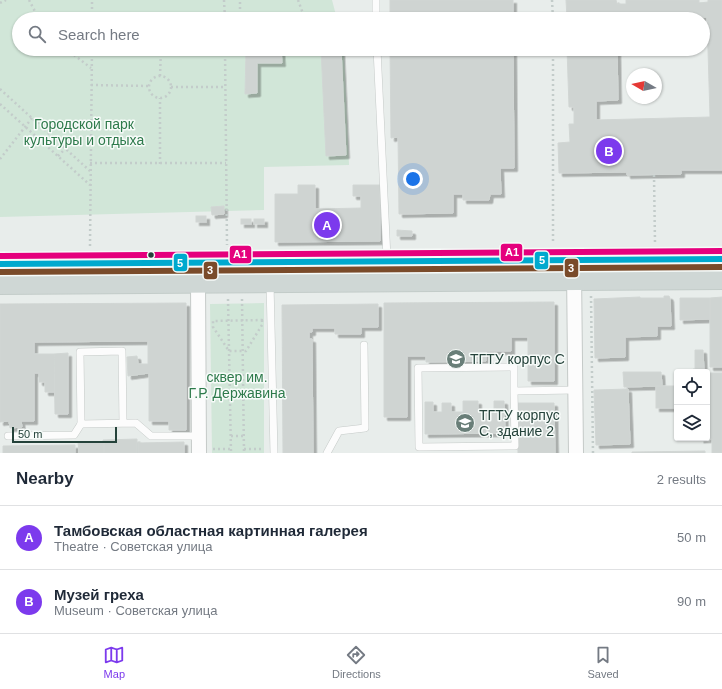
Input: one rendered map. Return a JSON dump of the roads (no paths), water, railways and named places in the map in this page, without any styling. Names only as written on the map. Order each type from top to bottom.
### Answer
[{"type":"main road","points":[[0,264],[387,260],[551,252],[574,269],[722,278]]},
{"type":"main road","points":[[0,283],[270,281],[574,269],[722,259]]},
{"type":"street","points":[[574,269],[576,453]]},
{"type":"street","points":[[198,282],[199,453]]},
{"type":"lane","points":[[376,0],[376,12]]},
{"type":"lane","points":[[377,56],[387,260]]},
{"type":"lane","points":[[270,281],[274,451]]},
{"type":"lane","points":[[327,453],[339,432],[365,428],[364,345]]},
{"type":"lane","points":[[8,436],[74,435],[81,424],[80,352],[122,351],[123,423]]},
{"type":"lane","points":[[514,367],[514,391],[515,446],[419,447],[418,368],[514,367]]},
{"type":"lane","points":[[514,391],[575,390]]},
{"type":"lane","points":[[81,424],[136,423],[151,436],[199,436]]},
{"type":"place","name":"Музей греха","points":[[609,151]]},
{"type":"place","name":"Тамбовская областная картинная галерея","points":[[327,225]]},
{"type":"place","name":"ТГТУ корпус С","points":[[456,359]]},
{"type":"place","name":"ТГТУ корпус С, здание 2","points":[[465,423]]},
{"type":"park label","name":"Городской парк культуры и отдыха","points":[[84,132]]},
{"type":"park label","name":"сквер им. Г.Р. Державина","points":[[237,386]]}]
